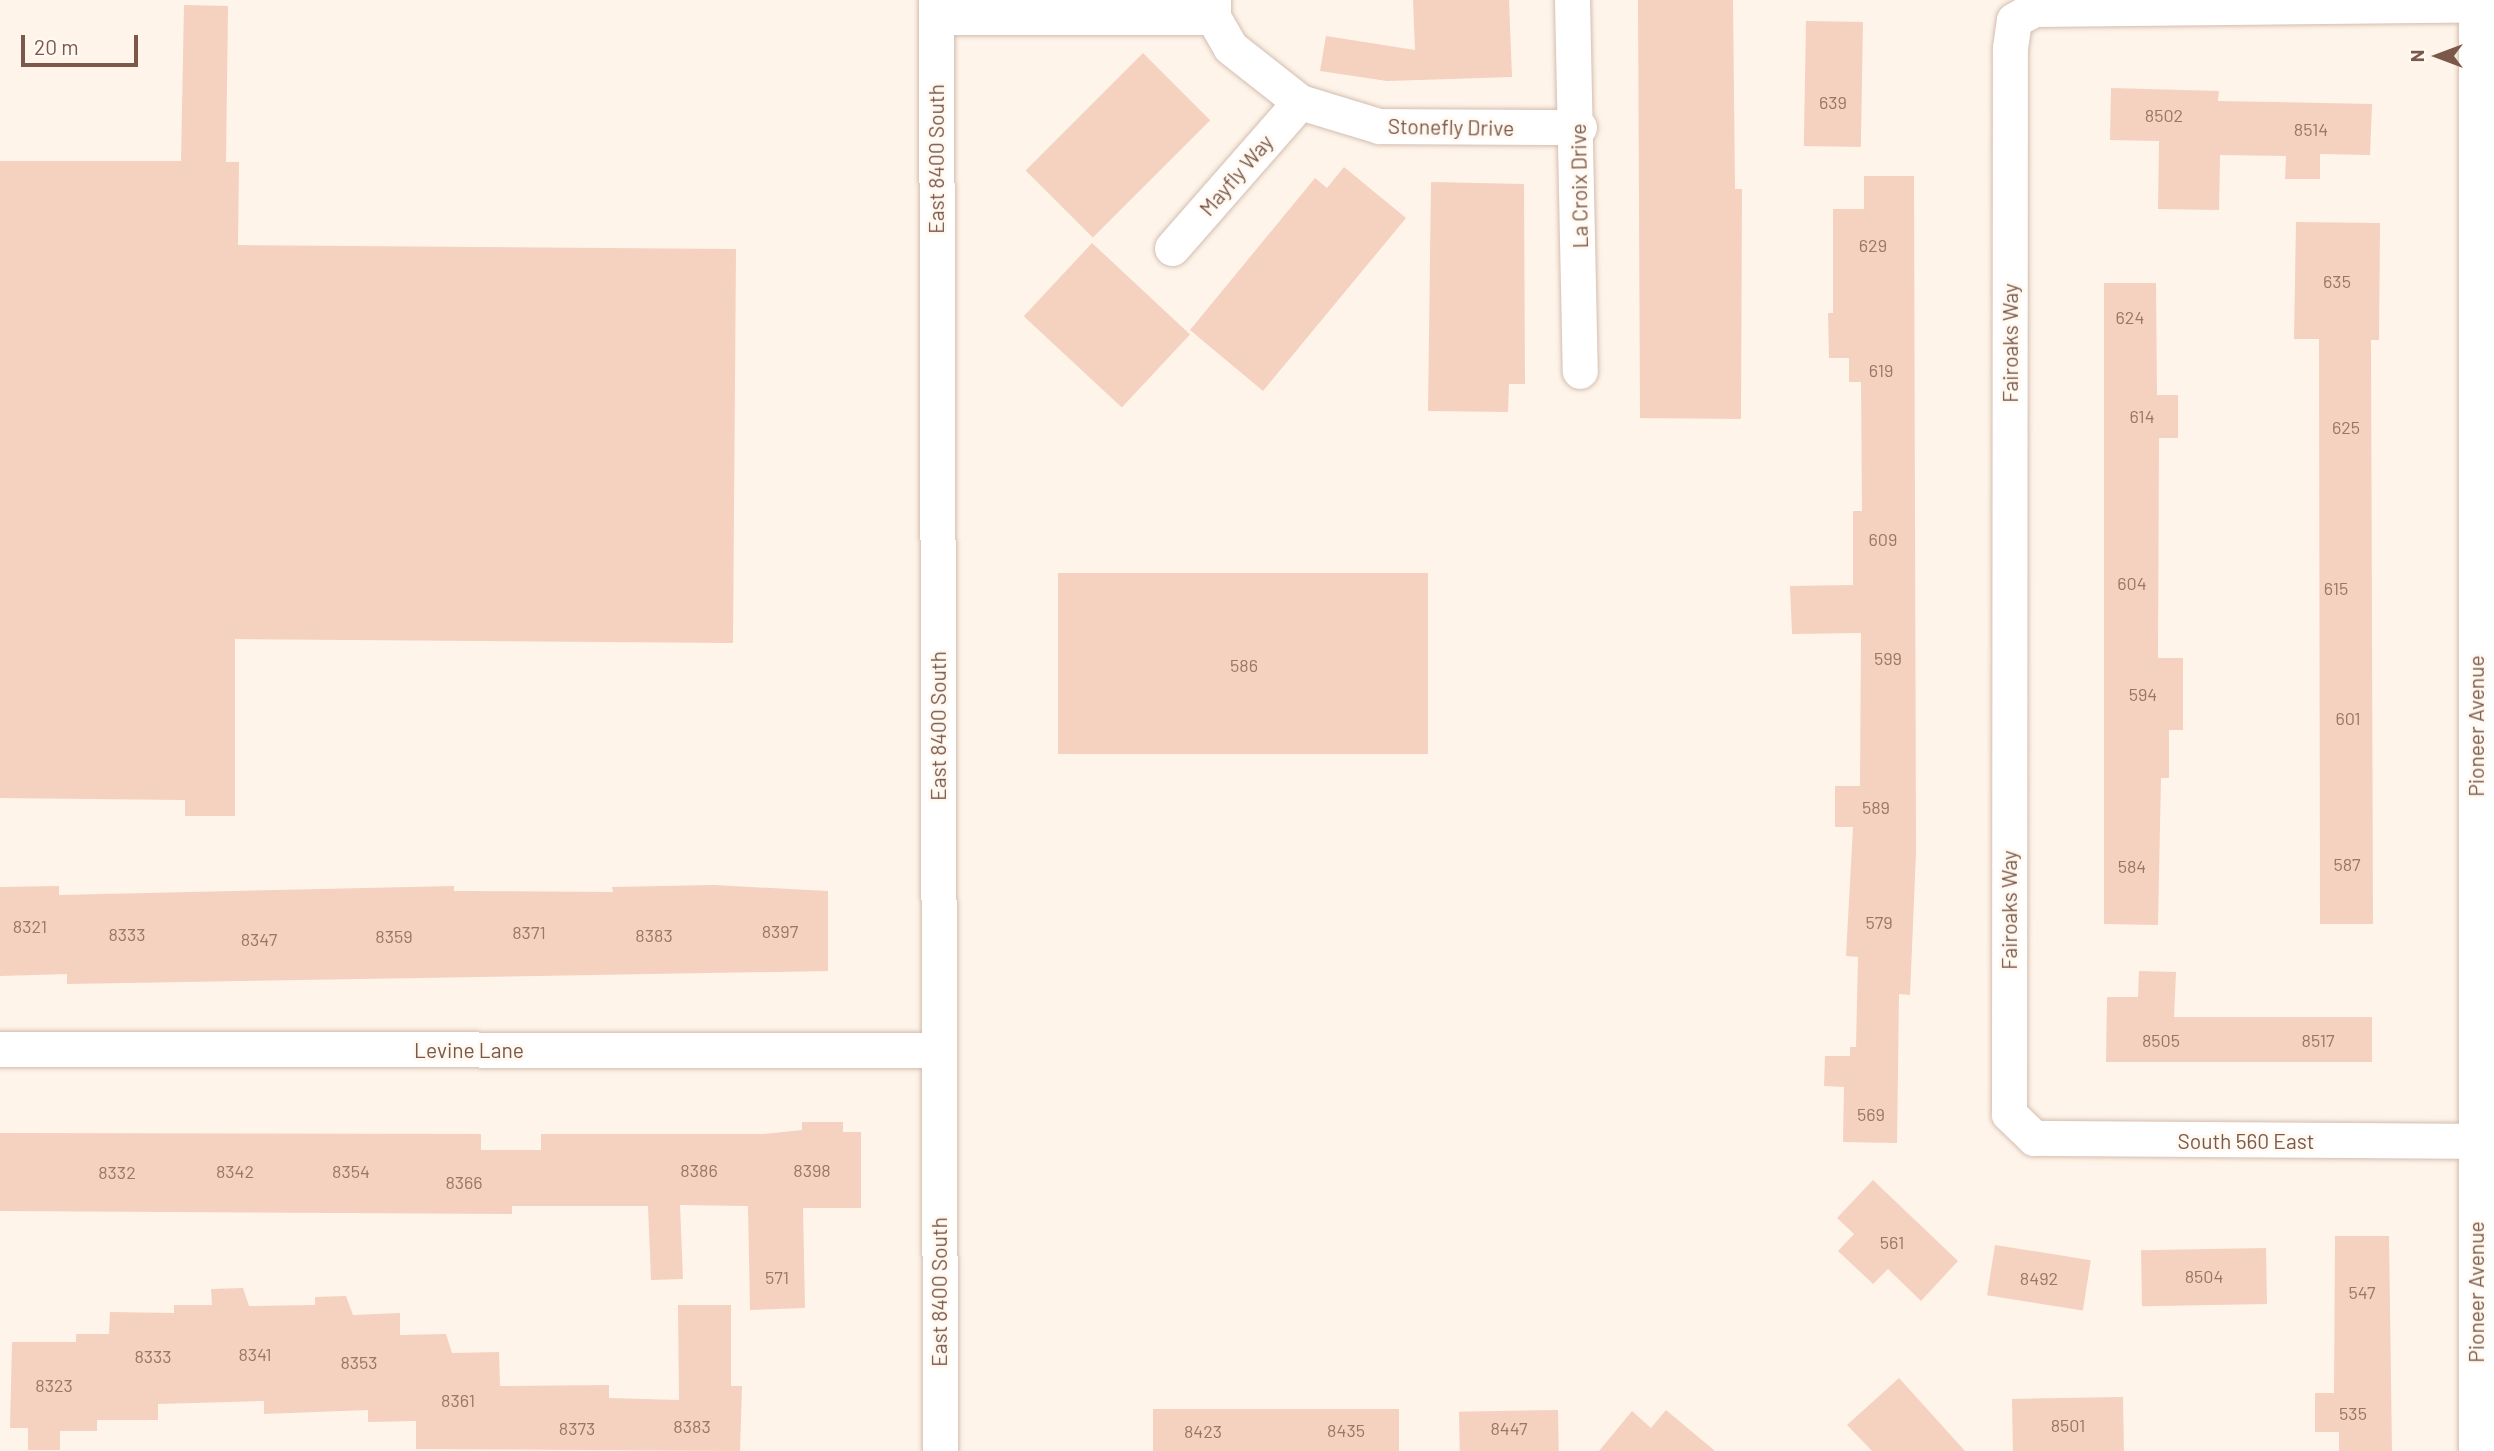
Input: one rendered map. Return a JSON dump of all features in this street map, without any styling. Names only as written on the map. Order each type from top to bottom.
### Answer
[{"type":"street","name":"La Croix Drive","points":[[1572,0],[1579,127],[1580,371]]},
{"type":"street","name":"Pioneer Avenue","points":[[2476,1451],[2476,1141],[2485,1051],[2482,3]]},
{"type":"street","name":"Fairoaks Way","points":[[2019,1129],[2009,1114],[2008,1037],[2014,20],[2034,9],[2482,3]]},
{"type":"street","points":[[936,8],[1213,8]]},
{"type":"street","name":"East 8400 South","points":[[936,8],[940,1451]]},
{"type":"street","name":"Stonefly Drive","points":[[1213,8],[1250,66],[1300,102],[1380,126],[1579,127]]},
{"type":"street","name":"Mayfly Way","points":[[1172,248],[1300,102]]},
{"type":"street","name":"Levine Lane","points":[[0,1049],[938,1050]]},
{"type":"street","name":"South 560 East","points":[[2019,1129],[2034,1138],[2476,1141]]},
{"type":"building","points":[[1413,0],[1509,0],[1512,77],[1387,81],[1320,71],[1326,36],[1415,50]]},
{"type":"building","points":[[1638,0],[1733,0],[1735,189],[1742,189],[1741,419],[1640,418]]},
{"type":"building","points":[[184,5],[228,6],[226,162],[239,162],[238,245],[736,249],[733,643],[235,639],[235,816],[185,816],[185,800],[0,798],[0,161],[181,161]]},
{"type":"building","points":[[1806,21],[1863,22],[1861,147],[1804,146]]},
{"type":"building","points":[[1143,53],[1210,120],[1093,238],[1026,170]]},
{"type":"building","points":[[2111,88],[2219,91],[2218,101],[2372,104],[2370,155],[2320,154],[2320,179],[2285,179],[2286,156],[2220,155],[2219,210],[2158,209],[2159,141],[2110,140]]},
{"type":"building","points":[[1344,167],[1406,218],[1263,391],[1190,330],[1315,178],[1327,188]]},
{"type":"building","points":[[1864,176],[1914,176],[1916,853],[1910,995],[1899,994],[1897,1143],[1843,1142],[1844,1087],[1824,1086],[1825,1056],[1850,1056],[1850,1047],[1856,1047],[1858,957],[1846,956],[1853,827],[1835,827],[1835,786],[1860,786],[1861,633],[1792,634],[1790,586],[1853,585],[1853,511],[1862,511],[1861,382],[1849,382],[1849,358],[1829,358],[1828,313],[1833,313],[1833,209],[1864,209]]},
{"type":"building","points":[[1431,182],[1524,184],[1525,384],[1509,384],[1508,412],[1428,411]]},
{"type":"building","points":[[2296,222],[2380,223],[2379,340],[2371,340],[2373,924],[2320,924],[2319,339],[2294,339]]},
{"type":"building","points":[[1092,243],[1190,334],[1122,408],[1024,316]]},
{"type":"building","points":[[2104,283],[2156,283],[2157,395],[2178,395],[2178,438],[2159,438],[2158,658],[2183,658],[2183,730],[2169,730],[2169,778],[2161,778],[2158,925],[2104,924]]},
{"type":"building","points":[[1058,573],[1428,573],[1428,754],[1058,754]]},
{"type":"building","points":[[714,885],[828,891],[828,971],[67,984],[67,974],[0,976],[0,887],[59,886],[59,895],[454,886],[454,891],[613,892],[612,887]]},
{"type":"building","points":[[2139,971],[2176,972],[2174,1017],[2372,1017],[2372,1062],[2106,1062],[2107,997],[2138,997]]},
{"type":"building","points":[[802,1122],[843,1122],[843,1132],[861,1132],[861,1208],[803,1208],[805,1308],[750,1310],[748,1206],[680,1205],[683,1279],[651,1280],[648,1206],[512,1206],[512,1214],[0,1211],[0,1133],[481,1134],[481,1150],[541,1150],[541,1134],[764,1134],[802,1130]]},
{"type":"building","points":[[1873,1180],[1958,1261],[1921,1301],[1888,1269],[1873,1284],[1838,1251],[1854,1234],[1837,1218]]},
{"type":"building","points":[[2335,1236],[2389,1236],[2392,1451],[2339,1451],[2339,1432],[2315,1432],[2315,1393],[2334,1393]]},
{"type":"building","points":[[1995,1245],[2091,1260],[2083,1311],[1987,1295]]},
{"type":"building","points":[[2266,1248],[2267,1304],[2142,1306],[2141,1250]]},
{"type":"building","points":[[243,1288],[249,1306],[315,1305],[315,1297],[346,1296],[353,1315],[400,1313],[400,1335],[446,1334],[452,1353],[499,1352],[500,1386],[609,1385],[609,1398],[679,1400],[678,1305],[731,1305],[731,1386],[742,1386],[740,1451],[416,1449],[416,1421],[368,1422],[368,1410],[264,1414],[264,1401],[158,1404],[158,1420],[97,1420],[97,1431],[60,1431],[60,1450],[28,1450],[28,1428],[10,1428],[12,1342],[76,1342],[76,1334],[109,1334],[110,1312],[174,1313],[174,1305],[212,1305],[211,1289]]},
{"type":"building","points":[[1899,1378],[1965,1451],[1872,1451],[1847,1425]]},
{"type":"building","points":[[2123,1397],[2124,1451],[2013,1451],[2012,1399]]},
{"type":"building","points":[[1153,1409],[1399,1409],[1399,1451],[1153,1451]]},
{"type":"building","points":[[1558,1410],[1559,1451],[1460,1451],[1459,1412]]},
{"type":"building","points":[[1666,1410],[1715,1451],[1599,1451],[1632,1411],[1651,1428]]}]
